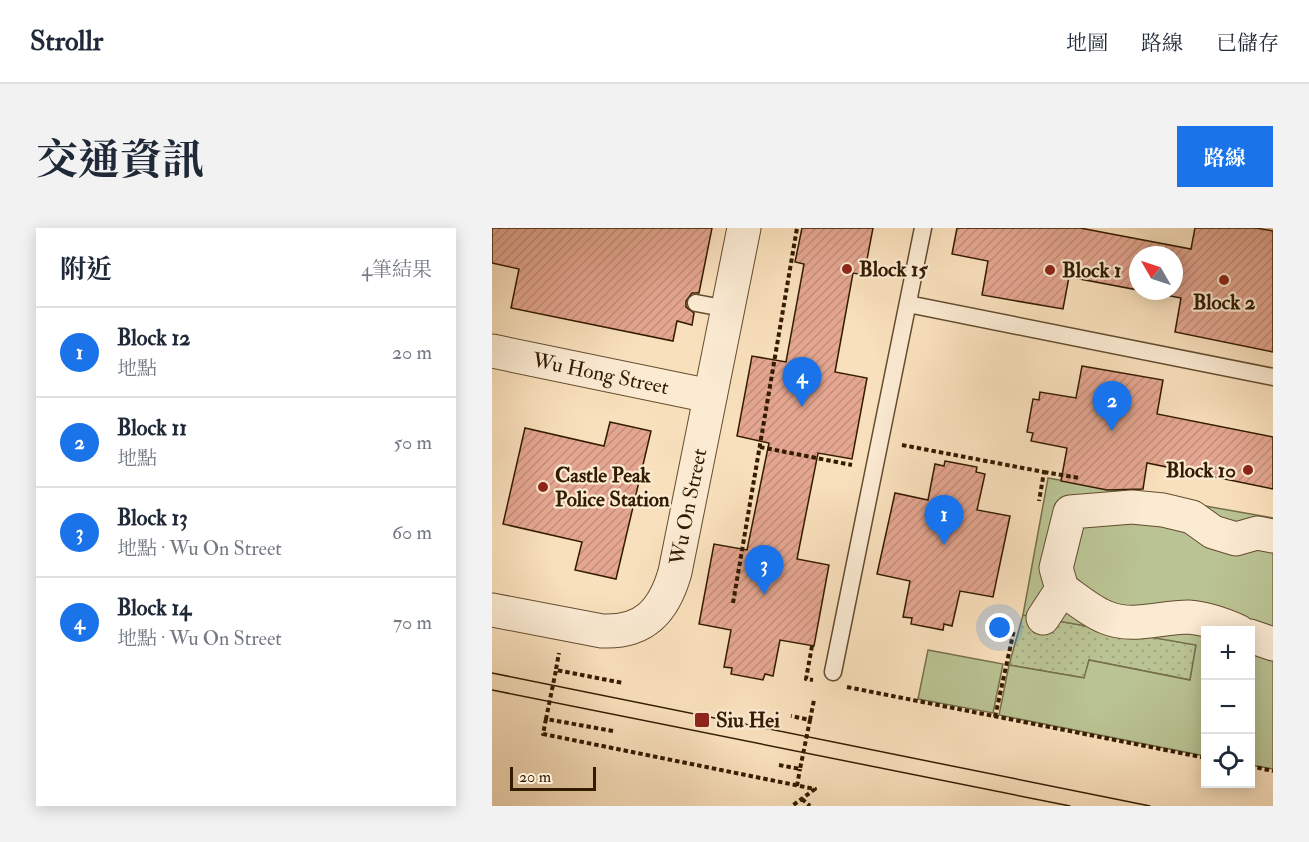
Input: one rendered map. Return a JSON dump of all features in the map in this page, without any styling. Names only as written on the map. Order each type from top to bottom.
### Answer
[{"type":"street","name":"Wu On Street","points":[[492,610],[617,632],[638,625],[654,615],[668,595],[675,572],[744,228]]},
{"type":"street","name":"Wu Hong Street","points":[[492,351],[710,396]]},
{"type":"street","points":[[1225,626],[1187,617],[1132,623],[1105,617],[1062,589],[1056,568],[1070,512],[1132,507],[1163,510],[1192,517],[1213,532],[1236,539],[1257,533],[1273,536]]},
{"type":"street","points":[[1029,621],[1062,589]]},
{"type":"street","points":[[1255,637],[1273,644]]},
{"type":"lane","points":[[837,679],[874,470],[923,228]]},
{"type":"lane","points":[[696,303],[728,309]]},
{"type":"lane","points":[[908,304],[1273,377]]},
{"type":"path","points":[[733,603],[797,228]]},
{"type":"path","points":[[897,444],[1044,472],[1038,504]]},
{"type":"path","points":[[760,447],[874,470]]},
{"type":"path","points":[[995,717],[1029,621]]},
{"type":"path","points":[[812,646],[806,679],[818,681]]},
{"type":"path","points":[[623,683],[556,670],[543,734],[815,789],[792,806]]},
{"type":"path","points":[[837,679],[995,717],[1201,757]]},
{"type":"path","points":[[797,786],[814,700]]},
{"type":"path","points":[[791,717],[810,720]]},
{"type":"path","points":[[546,719],[613,731]]},
{"type":"path","points":[[779,765],[800,769]]},
{"type":"path","points":[[1255,767],[1273,771]]},
{"type":"path","points":[[802,798],[810,806]]},
{"type":"green space","points":[[1048,478],[1273,518],[1273,769],[1255,766],[1255,626],[1201,626],[1201,755],[999,715],[1009,665],[1084,678],[1089,660],[1190,680],[1196,645],[1023,615]]},
{"type":"green space","points":[[1023,615],[1197,645],[1190,680],[1089,660],[1085,678],[1009,665]]},
{"type":"green space","points":[[928,650],[1003,664],[993,713],[918,699]]},
{"type":"building","points":[[492,228],[712,228],[699,293],[692,293],[686,301],[686,307],[694,313],[692,325],[677,321],[673,341],[511,308],[519,269],[492,263]]},
{"type":"building","points":[[802,228],[873,228],[864,275],[853,273],[835,372],[867,378],[852,459],[818,453],[797,559],[829,565],[814,646],[780,640],[773,676],[765,674],[763,680],[731,674],[732,668],[724,667],[731,630],[699,624],[714,544],[747,550],[769,443],[737,436],[752,356],[786,362],[804,264],[795,262]]},
{"type":"building","points":[[957,228],[1080,228],[1175,246],[1129,246],[1129,288],[1069,277],[1063,309],[982,295],[988,261],[952,254]]},
{"type":"building","points":[[1195,228],[1256,228],[1273,231],[1273,352],[1175,332],[1181,300],[1183,300],[1183,247],[1191,249]]},
{"type":"building","points":[[1082,366],[1163,380],[1157,414],[1273,437],[1273,489],[1147,463],[1143,489],[1107,490],[1061,481],[1067,448],[1031,441],[1033,433],[1027,432],[1033,399],[1039,400],[1040,392],[1076,398]]},
{"type":"building","points":[[610,422],[651,431],[616,579],[575,570],[582,542],[503,524],[525,428],[604,446]]},
{"type":"building","points":[[945,461],[977,467],[976,472],[985,474],[977,510],[1010,516],[993,597],[960,591],[952,626],[944,624],[943,630],[911,624],[912,618],[903,617],[910,581],[877,574],[895,493],[928,500],[935,464],[944,466]]},
{"type":"tram line","points":[[492,673],[1150,806]]},
{"type":"tram line","points":[[492,690],[1070,806]]},
{"type":"place","name":"Block 15","points":[[847,269]]},
{"type":"place","name":"Block 1","points":[[1050,270]]},
{"type":"place","name":"Block 2","points":[[1224,280]]},
{"type":"place","name":"Block 14","points":[[802,407]]},
{"type":"place","name":"Block 11","points":[[1112,431]]},
{"type":"place","name":"Block 10","points":[[1248,470]]},
{"type":"place","name":"Castle Peak Police Station","points":[[543,487]]},
{"type":"place","name":"Block 12","points":[[944,545]]},
{"type":"place","name":"Block 13","points":[[764,595]]},
{"type":"place","name":"Siu Hei","points":[[702,720]]}]
